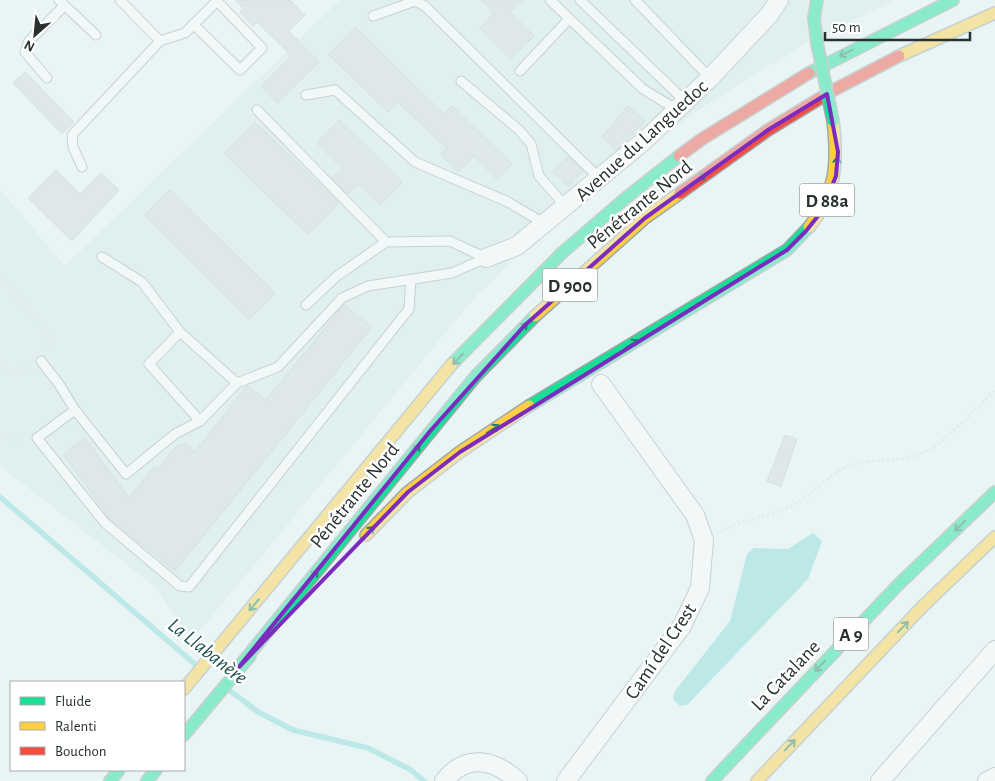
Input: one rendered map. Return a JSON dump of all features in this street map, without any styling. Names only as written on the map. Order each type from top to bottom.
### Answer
[{"type":"highway","name":"D 88a","points":[[360,541],[408,492],[460,452],[510,418],[772,257],[787,250],[822,211],[836,176],[838,152],[817,43],[814,18],[817,0]]},
{"type":"highway","name":"Pénétrante Nord","points":[[186,686],[335,508],[410,413],[457,359],[563,252],[627,197],[702,139],[826,63],[953,0]]},
{"type":"highway","name":"Pénétrante Nord","points":[[238,668],[476,377],[524,326],[645,218],[768,130],[832,91],[923,44],[995,14]]},
{"type":"highway","points":[[702,139],[830,48]]},
{"type":"highway","name":"La Catalane","points":[[712,781],[898,586],[995,492]]},
{"type":"highway","points":[[916,631],[993,540]]},
{"type":"highway","name":"A 9","points":[[758,781],[922,608],[993,540]]},
{"type":"highway","points":[[238,668],[340,562]]},
{"type":"highway","name":"D 900","points":[[185,734],[238,668]]},
{"type":"highway","points":[[110,781],[118,771]]},
{"type":"highway","points":[[147,781],[155,771]]},
{"type":"street","name":"Avenue du Languedoc","points":[[486,258],[517,246],[546,224],[682,106],[769,15],[779,0]]},
{"type":"street","name":"Camí del Crest","points":[[566,781],[682,626],[700,588],[703,568],[704,540],[695,515],[602,384]]},
{"type":"street","points":[[880,781],[995,650]]},
{"type":"street","points":[[447,778],[477,762],[493,763],[518,781]]},
{"type":"street","points":[[987,781],[995,777]]},
{"type":"lane","points":[[120,0],[160,42]]},
{"type":"lane","points":[[550,0],[643,89],[682,106]]},
{"type":"lane","points":[[580,0],[682,106]]},
{"type":"lane","points":[[635,0],[710,78]]},
{"type":"lane","points":[[82,167],[73,147],[72,135],[160,42],[185,33],[193,24],[217,1],[262,48],[240,70],[193,24]]},
{"type":"lane","points":[[373,16],[415,1],[425,6],[600,178]]},
{"type":"lane","points":[[47,78],[25,52],[28,41],[62,3],[96,35]]},
{"type":"lane","points":[[520,71],[569,19]]},
{"type":"lane","points":[[461,82],[519,130],[531,144],[539,176],[566,207]]},
{"type":"lane","points":[[306,94],[335,90],[414,162],[508,202],[546,224]]},
{"type":"lane","points":[[257,110],[386,242]]},
{"type":"lane","points":[[306,305],[337,276],[386,242],[450,241],[486,258]]},
{"type":"lane","points":[[102,257],[142,282],[180,332],[237,383]]},
{"type":"lane","points":[[41,361],[60,384],[75,410],[126,474],[175,434],[200,421],[237,383],[278,367],[342,298],[368,286],[452,273],[486,258]]},
{"type":"lane","points":[[75,410],[37,438],[105,524],[180,586],[189,587],[409,309],[411,279]]},
{"type":"lane","points":[[180,332],[149,364],[200,421]]},
{"type":"path","points":[[0,276],[48,334],[50,344],[41,361],[25,369],[9,371],[0,362]]},
{"type":"path","points":[[735,523],[789,507],[846,467],[869,460],[910,458],[923,452],[943,439],[995,390]]},
{"type":"path","points":[[0,437],[21,442],[37,438]]},
{"type":"highlighted area","points":[[827,94],[838,152],[836,176],[822,211],[787,250],[460,452],[408,492],[238,668],[431,430],[524,326],[645,218],[768,130]]},
{"type":"shaded area","points":[[340,0],[895,0],[802,45],[697,111],[570,208],[475,297],[193,639],[174,617],[158,589],[0,466],[0,190],[65,266]]},
{"type":"water","points":[[813,533],[822,541],[808,579],[687,705],[680,706],[673,699],[675,691],[730,621],[747,554],[754,548],[788,549]]},
{"type":"building","points":[[235,0],[290,0],[305,15],[289,31],[319,62],[277,103],[261,86],[292,56],[257,22],[253,26],[240,12],[244,9]]},
{"type":"building","points":[[481,0],[522,0],[510,12],[534,36],[511,59],[480,28],[494,13]]},
{"type":"building","points":[[355,27],[444,114],[452,106],[512,164],[497,179],[474,156],[458,172],[441,154],[447,149],[398,102],[388,112],[329,55]]},
{"type":"building","points":[[25,72],[74,122],[62,134],[13,83]]},
{"type":"building","points":[[628,106],[645,121],[617,150],[602,137]]},
{"type":"building","points":[[339,120],[402,182],[380,205],[358,184],[348,194],[332,178],[342,168],[317,143]]},
{"type":"building","points":[[255,122],[339,203],[308,235],[224,153]]},
{"type":"building","points":[[569,157],[583,171],[568,187],[553,171]]},
{"type":"building","points":[[56,170],[80,194],[101,173],[119,190],[72,241],[28,198]]},
{"type":"building","points":[[170,190],[275,293],[249,319],[145,215]]},
{"type":"building","points":[[344,305],[372,327],[175,571],[110,519],[63,454],[85,438],[129,498],[154,467],[158,469],[176,446],[186,444],[195,452],[247,386],[266,400]]},
{"type":"building","points":[[785,435],[797,439],[781,487],[767,481]]},
{"type":"waterway","name":"La Llabanère","points":[[0,497],[196,665]]},
{"type":"waterway","name":"La Llabanère","points":[[229,690],[258,712],[293,730],[368,748],[411,770],[424,781]]},
{"type":"traffic: fast","points":[[817,0],[814,18],[817,43]]},
{"type":"traffic: fast","points":[[809,73],[953,0]]},
{"type":"traffic: fast","points":[[817,43],[833,121]]},
{"type":"traffic: fast","points":[[452,364],[563,252],[627,197],[679,156]]},
{"type":"traffic: fast","points":[[529,406],[787,250],[809,227]]},
{"type":"traffic: fast","points":[[238,668],[475,377],[535,316]]},
{"type":"traffic: fast","points":[[712,781],[898,585],[995,492]]},
{"type":"traffic: fast","points":[[185,734],[250,656]]},
{"type":"traffic: fast","points":[[110,781],[118,771]]},
{"type":"traffic: fast","points":[[147,781],[155,771]]},
{"type":"traffic: slow","points":[[899,56],[995,13]]},
{"type":"traffic: slow","points":[[809,227],[825,203],[833,177],[835,164],[833,121]]},
{"type":"traffic: slow","points":[[535,316],[645,218],[680,193]]},
{"type":"traffic: slow","points":[[185,688],[452,364]]},
{"type":"traffic: slow","points":[[366,535],[408,492],[460,452],[529,406]]},
{"type":"traffic: slow","points":[[757,781],[922,607],[995,537]]},
{"type":"traffic: jam","points":[[680,193],[768,130],[832,91],[899,56]]},
{"type":"traffic: jam","points":[[679,156],[702,139],[809,73]]}]
